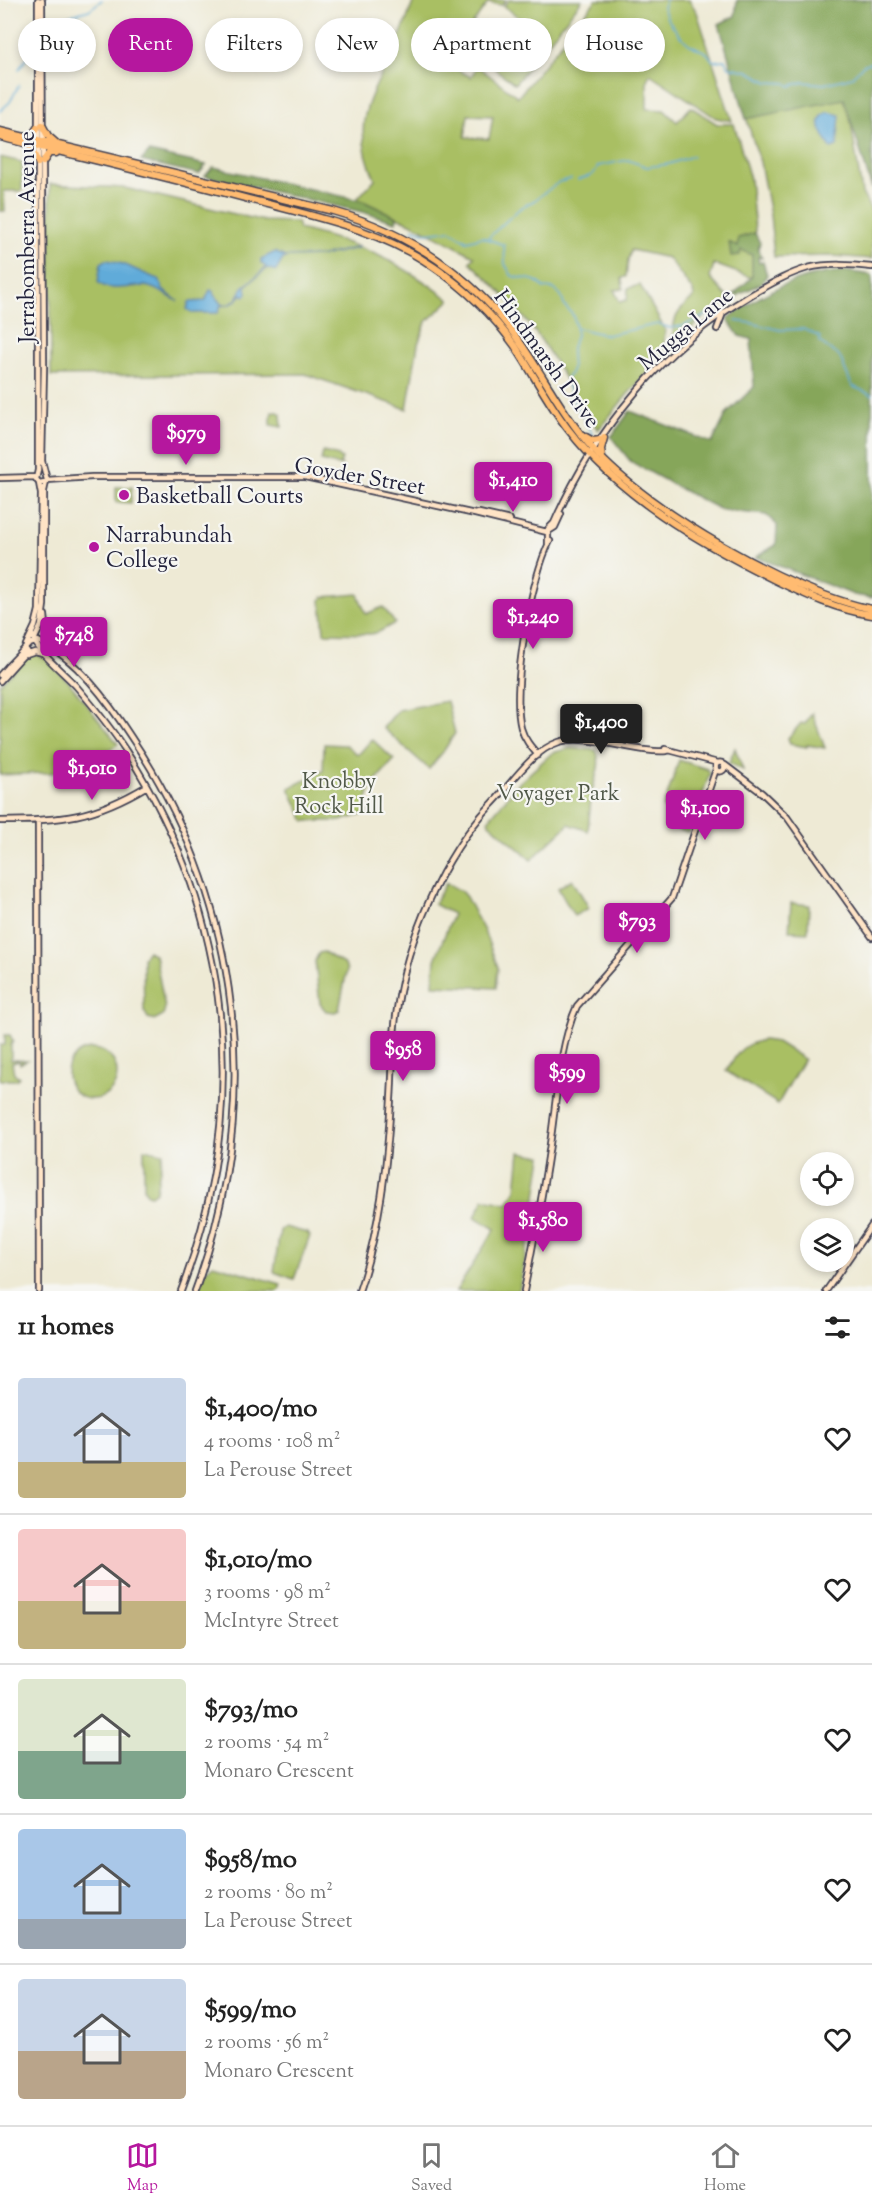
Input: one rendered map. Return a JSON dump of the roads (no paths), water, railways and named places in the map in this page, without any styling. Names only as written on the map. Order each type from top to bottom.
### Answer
[{"type":"main road","points":[[62,146],[40,127],[25,140],[40,163],[51,152],[74,155]]},
{"type":"main road","name":"Hindmarsh Drive","points":[[0,132],[74,155],[354,217],[401,238],[435,258],[472,287],[506,323],[592,453],[649,498],[729,548],[821,593],[872,609]]},
{"type":"main road","name":"Hindmarsh Drive","points":[[0,137],[25,140]]},
{"type":"main road","name":"Hindmarsh Drive","points":[[40,144],[62,146],[198,182],[359,229],[398,246],[433,266],[474,299],[504,332],[556,412],[614,478],[648,505],[729,555],[824,602],[872,615]]},
{"type":"main road","points":[[580,434],[593,441],[602,439],[601,453],[604,461]]},
{"type":"street","name":"Jerrabomberra Avenue","points":[[38,0],[39,18]]},
{"type":"street","name":"Jerrabomberra Avenue","points":[[41,18],[42,0]]},
{"type":"street","name":"Jerrabomberra Avenue","points":[[35,632],[44,606],[39,233],[40,72]]},
{"type":"street","name":"Jerrabomberra Avenue","points":[[39,233],[43,240],[41,415]]},
{"type":"street","name":"Mugga Lane","points":[[548,531],[592,453],[648,379],[723,313],[774,282],[796,272],[829,265],[872,267]]},
{"type":"street","points":[[717,329],[723,313]]},
{"type":"street","name":"Goyder Street","points":[[0,478],[305,477],[479,513],[548,531]]},
{"type":"street","points":[[538,755],[525,738],[520,722],[520,672],[526,624],[548,544],[548,531]]},
{"type":"street","name":"Jerrabomberra Avenue","points":[[35,632],[42,572]]},
{"type":"street","points":[[44,606],[48,636],[105,702],[135,743],[169,800],[194,855],[210,900],[226,969],[232,1010],[236,1073],[230,1158],[219,1211],[195,1291]]},
{"type":"street","points":[[0,681],[34,641],[35,632]]},
{"type":"street","points":[[8,667],[35,632]]},
{"type":"street","points":[[0,675],[29,643],[34,641],[55,651],[76,667]]},
{"type":"street","points":[[34,641],[96,710],[147,786],[182,860],[209,945],[220,1012],[223,1058],[222,1118],[217,1162],[208,1208],[181,1291]]},
{"type":"street","points":[[50,658],[51,653],[55,651]]},
{"type":"street","points":[[23,656],[36,652],[50,658]]},
{"type":"street","points":[[96,710],[105,702]]},
{"type":"street","points":[[359,1291],[371,1250],[384,1181],[391,1106],[393,1035],[403,975],[417,931],[432,894],[453,856],[471,831],[518,773],[551,746],[566,740],[665,749],[709,762],[733,773],[762,793],[787,817],[872,937]]},
{"type":"street","points":[[524,1291],[540,1211],[572,1017],[577,1006],[672,898],[719,768]]},
{"type":"street","points":[[0,821],[64,819],[93,813],[147,786]]},
{"type":"street","points":[[158,806],[169,800]]},
{"type":"street","points":[[38,821],[39,1291]]},
{"type":"street","points":[[220,1012],[232,1010]]},
{"type":"street","points":[[208,1208],[219,1211]]},
{"type":"street","points":[[826,1291],[872,1225]]},
{"type":"street","points":[[194,1255],[206,1259]]},
{"type":"water","points":[[828,112],[840,115],[837,146],[831,148],[820,128],[820,119]]},
{"type":"water","points":[[275,252],[285,257],[322,256],[287,257],[283,259],[276,271],[267,268],[256,277],[266,267],[261,263],[261,259]]},
{"type":"water","points":[[106,260],[120,263],[159,279],[163,290],[178,301],[149,287],[113,288],[102,285],[98,282],[101,263]]},
{"type":"water","points":[[251,281],[246,286],[247,294],[244,296],[242,294],[235,301],[230,304],[228,304],[233,302],[243,287]]},
{"type":"water","points":[[210,290],[213,291],[222,305],[218,313],[193,313],[187,309],[189,302],[205,301]]},
{"type":"waterway","points":[[61,18],[89,10],[102,0]]},
{"type":"waterway","points":[[666,0],[663,7],[667,18],[689,44],[707,53],[713,61],[725,60],[729,67],[748,71],[768,82],[786,83],[790,86],[803,82],[824,84],[852,77],[863,65],[872,62]]},
{"type":"waterway","points":[[0,111],[10,102],[19,85]]},
{"type":"waterway","points":[[578,180],[593,174],[598,166],[628,160],[647,167],[669,164],[693,156]]},
{"type":"waterway","points":[[488,238],[519,209],[559,182],[571,179]]},
{"type":"waterway","points":[[412,229],[428,233],[450,230],[467,241],[482,237],[504,245],[505,264],[512,276],[534,280],[544,288],[554,289],[561,295],[564,305],[573,315],[576,328],[571,351],[572,370],[566,379],[570,394],[593,435]]},
{"type":"waterway","points":[[576,328],[607,335],[658,324],[670,328],[683,326],[711,313],[717,313]]},
{"type":"waterway","points":[[736,321],[780,330],[803,329],[820,337],[820,342],[840,357],[852,386],[872,395]]},
{"type":"place","name":"Basketball Courts","points":[[124,495]]},
{"type":"place","name":"Narrabundah College","points":[[94,547]]},
{"type":"park label","name":"Knobby Rock Hill","points":[[339,792]]},
{"type":"park label","name":"Voyager Park","points":[[558,792]]}]
